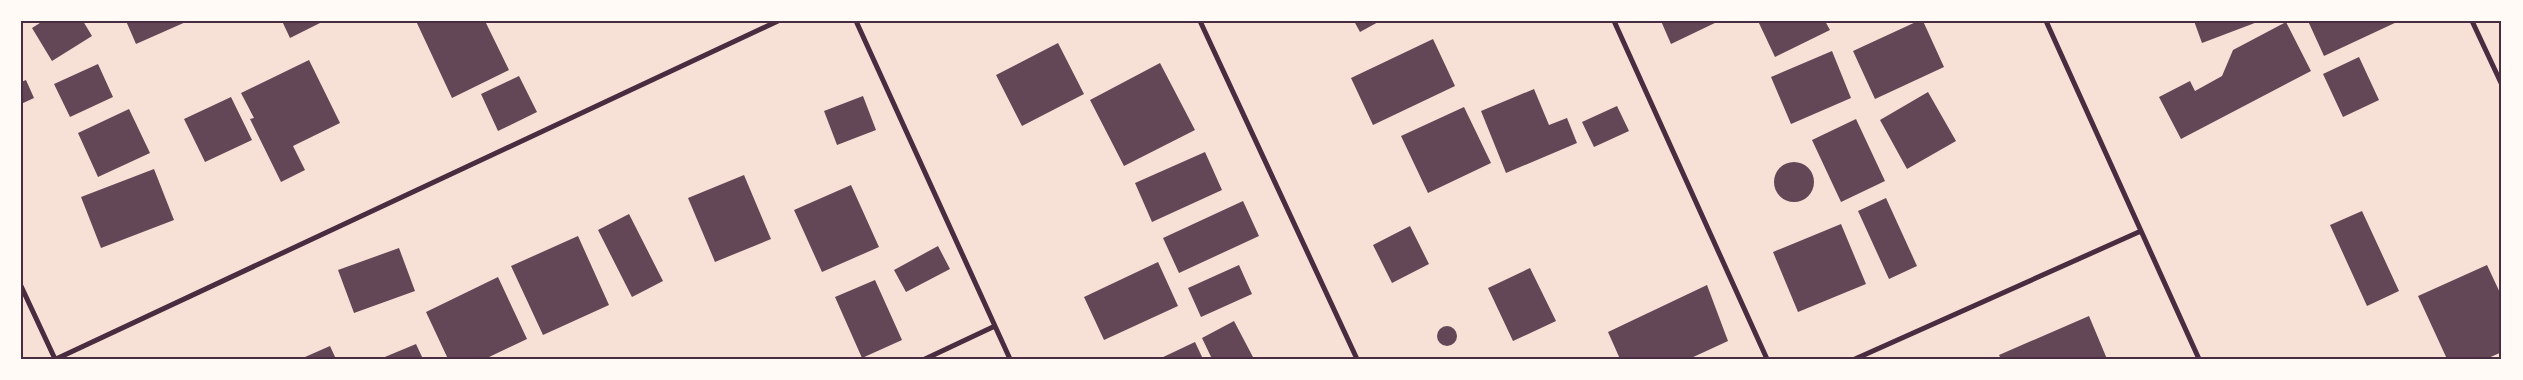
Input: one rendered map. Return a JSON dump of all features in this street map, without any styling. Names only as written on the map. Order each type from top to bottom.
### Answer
[{"type":"street","points":[[21,286],[55,359],[778,21]]},
{"type":"street","points":[[1200,21],[1356,359]]},
{"type":"street","points":[[1614,21],[1768,359]]},
{"type":"street","points":[[2046,21],[2199,359]]},
{"type":"street","points":[[2472,21],[2500,76],[2502,85]]},
{"type":"street","points":[[858,22],[1010,359]]},
{"type":"street","points":[[1855,359],[2141,230]]},
{"type":"street","points":[[925,359],[995,326]]},
{"type":"building","points":[[43,21],[83,21],[92,36],[52,61],[32,28]]},
{"type":"building","points":[[126,21],[188,21],[136,44]]},
{"type":"building","points":[[282,21],[324,21],[290,38]]},
{"type":"building","points":[[416,21],[485,21],[509,70],[452,98]]},
{"type":"building","points":[[1354,21],[1380,21],[1360,32]]},
{"type":"building","points":[[1661,21],[1719,21],[1671,44]]},
{"type":"building","points":[[1758,21],[1825,21],[1830,30],[1775,57]]},
{"type":"building","points":[[1918,21],[1923,21],[1944,67],[1875,99],[1853,51]]},
{"type":"building","points":[[2194,21],[2260,21],[2202,43]]},
{"type":"building","points":[[2308,21],[2399,21],[2324,56]]},
{"type":"building","points":[[2286,22],[2311,71],[2181,139],[2159,97],[2190,81],[2195,91],[2222,76],[2233,50]]},
{"type":"building","points":[[1433,39],[1455,86],[1373,125],[1351,78]]},
{"type":"building","points":[[1058,43],[1084,94],[1022,126],[996,75]]},
{"type":"building","points":[[1832,51],[1851,98],[1791,124],[1771,77]]},
{"type":"building","points":[[2359,57],[2379,100],[2343,117],[2323,74]]},
{"type":"building","points":[[309,60],[340,123],[293,146],[305,170],[281,182],[250,119],[254,118],[241,93]]},
{"type":"building","points":[[1160,63],[1195,130],[1124,166],[1090,100]]},
{"type":"building","points":[[98,64],[113,97],[70,117],[54,84]]},
{"type":"building","points":[[519,76],[537,112],[498,131],[481,94]]},
{"type":"building","points":[[26,80],[34,98],[21,104],[21,82]]},
{"type":"building","points":[[1534,89],[1549,125],[1567,118],[1577,143],[1506,173],[1481,111]]},
{"type":"building","points":[[1928,92],[1956,141],[1907,169],[1880,120]]},
{"type":"building","points":[[863,96],[876,130],[837,145],[824,111]]},
{"type":"building","points":[[231,97],[252,140],[205,162],[184,119]]},
{"type":"building","points":[[1617,106],[1629,131],[1594,147],[1582,122]]},
{"type":"building","points":[[1464,107],[1491,163],[1428,193],[1401,136]]},
{"type":"building","points":[[129,109],[150,153],[98,177],[78,133]]},
{"type":"building","points":[[1856,119],[1885,181],[1841,202],[1812,140]]},
{"type":"building","points":[[1205,152],[1222,190],[1152,222],[1135,183]]},
{"type":"building","points":[[1794,162],[1808,168],[1814,182],[1808,196],[1794,202],[1780,196],[1774,182],[1780,168]]},
{"type":"building","points":[[154,169],[174,220],[101,248],[81,197]]},
{"type":"building","points":[[744,175],[771,239],[715,262],[688,198]]},
{"type":"building","points":[[851,185],[879,247],[822,272],[794,210]]},
{"type":"building","points":[[1886,198],[1917,266],[1889,279],[1858,211]]},
{"type":"building","points":[[1243,201],[1259,236],[1179,273],[1163,238]]},
{"type":"building","points":[[2362,211],[2399,291],[2367,306],[2330,225]]},
{"type":"building","points":[[629,214],[663,281],[632,297],[598,230]]},
{"type":"building","points":[[1841,224],[1866,284],[1798,312],[1773,252]]},
{"type":"building","points":[[1410,226],[1429,264],[1392,283],[1373,245]]},
{"type":"building","points":[[578,236],[609,305],[543,335],[511,266]]},
{"type":"building","points":[[938,246],[950,269],[906,292],[894,270]]},
{"type":"building","points":[[399,248],[415,291],[354,313],[338,270]]},
{"type":"building","points":[[1158,262],[1178,306],[1104,340],[1084,297]]},
{"type":"building","points":[[1239,265],[1252,294],[1201,317],[1188,288]]},
{"type":"building","points":[[2487,265],[2502,297],[2502,352],[2486,359],[2447,359],[2418,296]]},
{"type":"building","points":[[1530,268],[1556,321],[1513,341],[1488,288]]},
{"type":"building","points":[[498,277],[527,339],[485,359],[448,359],[426,312]]},
{"type":"building","points":[[875,280],[902,340],[862,358],[835,297]]},
{"type":"building","points":[[1707,285],[1728,341],[1689,359],[1620,359],[1608,332]]},
{"type":"building","points":[[2089,316],[2107,359],[2001,359],[1999,355]]},
{"type":"building","points":[[1234,321],[1254,359],[1212,359],[1202,338]]},
{"type":"building","points":[[1447,326],[1454,329],[1457,336],[1454,343],[1447,346],[1440,343],[1437,336],[1440,329]]},
{"type":"building","points":[[1195,342],[1203,359],[1159,359]]},
{"type":"building","points":[[416,344],[423,359],[380,359]]},
{"type":"building","points":[[330,346],[336,359],[306,359],[305,357]]}]
